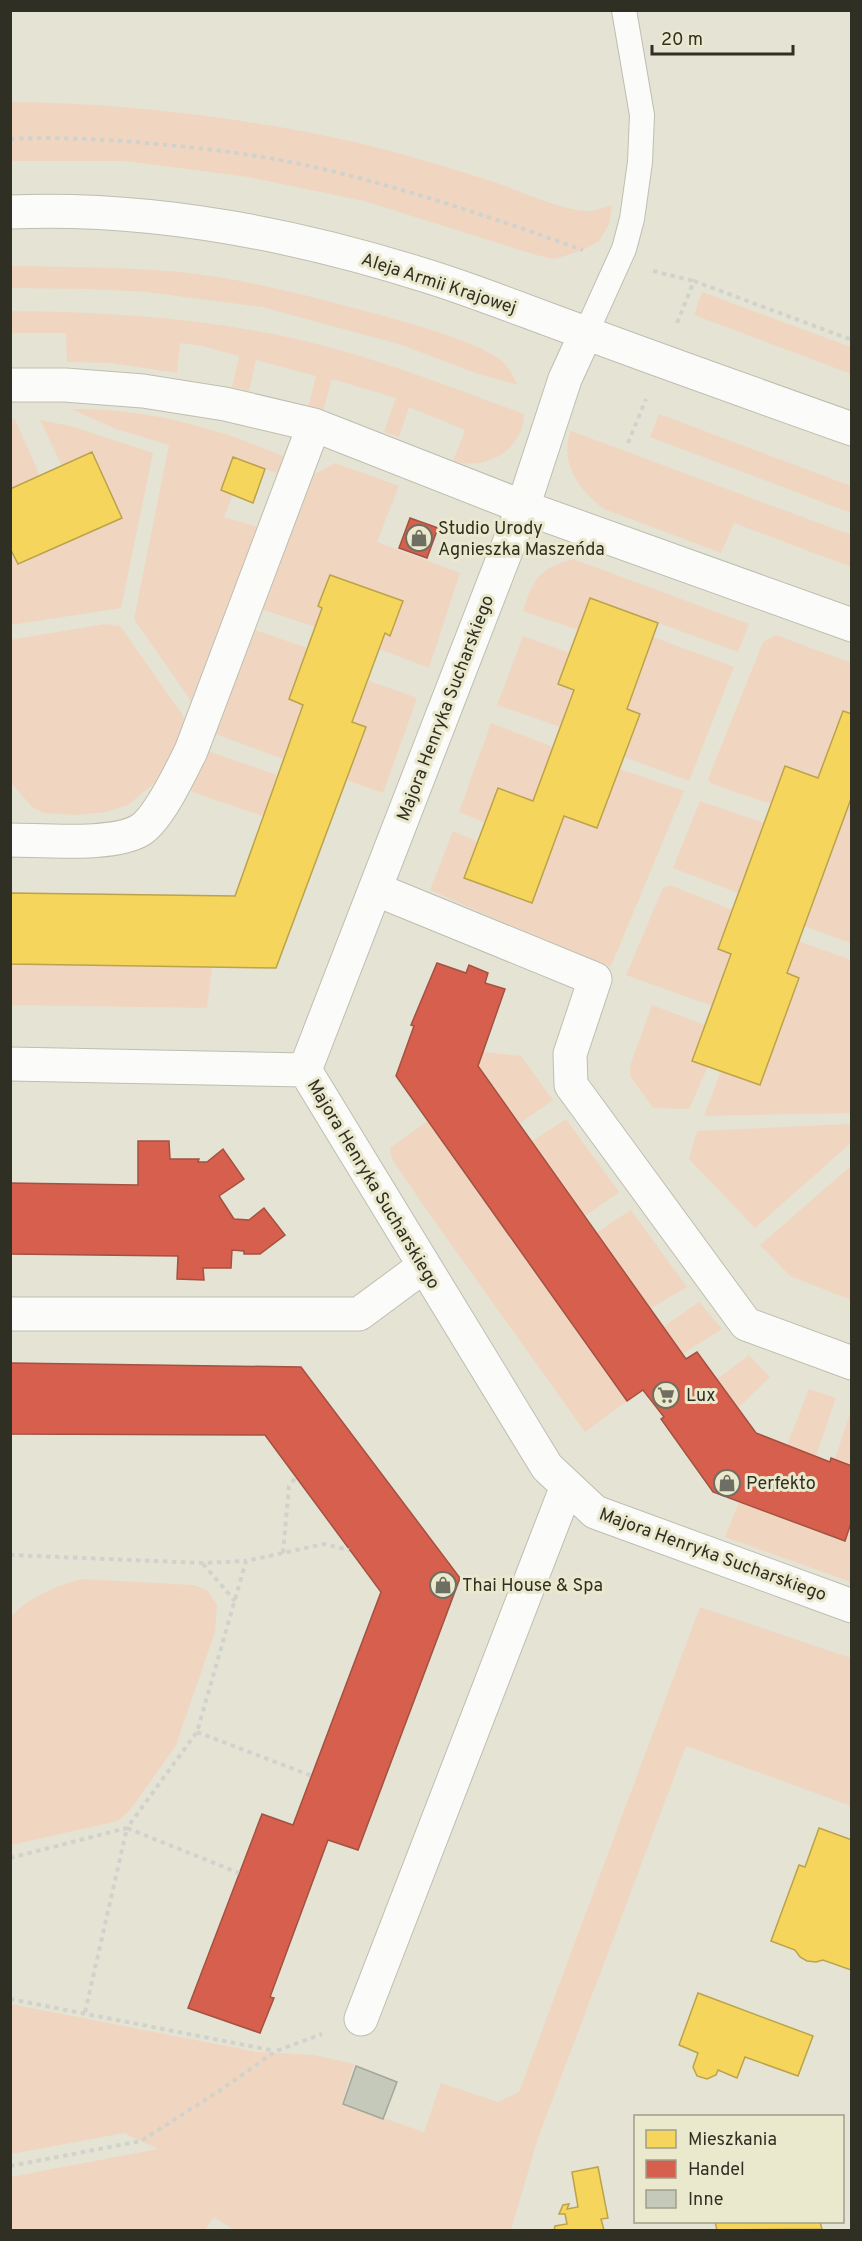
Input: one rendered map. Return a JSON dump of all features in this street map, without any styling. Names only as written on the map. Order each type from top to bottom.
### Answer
[{"type":"street","name":"Aleja Armii Krajowej","points":[[10,212],[104,212],[171,219],[303,242],[430,277],[852,429]]},
{"type":"street","name":"Majora Henryka Sucharskiego","points":[[586,333],[565,379],[522,507],[305,1070],[547,1467],[595,1512],[852,1605]]},
{"type":"street","points":[[10,385],[65,385],[143,391],[225,404],[314,425],[522,507],[852,625]]},
{"type":"street","points":[[10,840],[99,840],[123,837],[143,828],[166,799],[191,751],[314,425]]},
{"type":"street","points":[[375,890],[595,979],[570,1054],[571,1085],[746,1324],[852,1363]]},
{"type":"street","points":[[10,1064],[305,1070]]},
{"type":"street","points":[[10,1314],[359,1314],[424,1266]]},
{"type":"street","points":[[361,2019],[567,1486]]},
{"type":"lane","points":[[586,333],[624,249],[632,219],[640,162],[642,115],[624,10]]},
{"type":"path","points":[[10,139],[53,136],[141,142],[240,153],[326,170],[435,200],[618,263],[694,281]]},
{"type":"path","points":[[283,1553],[289,1486],[296,1477]]},
{"type":"path","points":[[10,1555],[203,1563],[246,1561],[324,1544],[350,1550]]},
{"type":"path","points":[[84,2012],[127,1828],[197,1732],[246,1561]]},
{"type":"path","points":[[203,1563],[235,1601]]},
{"type":"path","points":[[197,1732],[312,1776]]},
{"type":"path","points":[[10,1858],[127,1828],[239,1873]]},
{"type":"path","points":[[10,1999],[276,2051]]},
{"type":"path","points":[[10,2166],[141,2141],[276,2051],[361,2019]]},
{"type":"shaded area","points":[[11,102],[97,105],[183,113],[312,133],[372,146],[424,161],[568,208],[590,211],[612,205],[609,224],[599,241],[583,250],[555,259],[364,201],[248,177],[125,161],[11,161]]},
{"type":"shaded area","points":[[11,266],[179,272],[231,279],[283,290],[384,316],[463,341],[503,362],[518,385],[475,373],[402,345],[262,307],[146,292],[11,288]]},
{"type":"shaded area","points":[[702,292],[851,347],[851,374],[694,315]]},
{"type":"shaded area","points":[[11,311],[160,318],[235,327],[309,342],[390,366],[524,414],[522,427],[510,448],[490,460],[478,463],[453,461],[465,430],[409,407],[399,437],[384,432],[396,398],[332,379],[323,411],[308,408],[316,376],[256,360],[249,391],[232,387],[239,356],[202,346],[180,343],[177,373],[111,363],[67,362],[66,333],[11,333]]},
{"type":"shaded area","points":[[71,409],[127,412],[183,422],[237,438],[289,459],[282,475],[233,457],[221,490],[233,495],[224,517],[258,527],[191,701],[134,619],[169,445],[116,429]]},
{"type":"shaded area","points":[[659,414],[851,486],[851,513],[650,437]]},
{"type":"shaded area","points":[[11,419],[15,419],[40,476],[11,489]]},
{"type":"shaded area","points":[[40,420],[71,426],[153,453],[121,608],[11,625],[10,548],[18,564],[121,518],[92,453],[62,466]]},
{"type":"shaded area","points":[[571,431],[851,535],[851,567],[734,523],[721,553],[604,509],[587,494],[569,465],[567,454]]},
{"type":"shaded area","points":[[335,463],[399,486],[377,542],[460,573],[429,668],[379,649],[385,633],[390,635],[402,601],[330,575],[318,606],[322,608],[315,627],[258,608],[306,479]]},
{"type":"shaded area","points":[[573,559],[749,624],[738,652],[590,598],[578,630],[523,611],[539,576],[552,567]]},
{"type":"shaded area","points":[[105,624],[120,626],[185,721],[178,742],[158,780],[128,805],[106,812],[76,815],[44,813],[33,808],[11,783],[10,640]]},
{"type":"shaded area","points":[[250,628],[307,648],[289,698],[303,705],[283,759],[210,732]]},
{"type":"shaded area","points":[[776,635],[851,663],[851,714],[842,711],[818,778],[785,766],[771,804],[712,784],[708,779],[763,642]]},
{"type":"shaded area","points":[[523,636],[570,653],[558,684],[574,690],[560,727],[497,705]]},
{"type":"shaded area","points":[[653,637],[734,667],[689,781],[624,757],[640,714],[627,709]]},
{"type":"shaded area","points":[[367,680],[417,698],[383,793],[346,780],[366,728],[352,722]]},
{"type":"shaded area","points":[[491,723],[553,747],[533,801],[498,788],[485,823],[459,812]]},
{"type":"shaded area","points":[[205,750],[277,775],[263,816],[192,792],[190,787]]},
{"type":"shaded area","points":[[620,769],[684,791],[611,966],[522,934],[498,920],[430,890],[453,831],[478,842],[464,878],[532,903],[564,816],[597,828]]},
{"type":"shaded area","points":[[851,796],[851,943],[804,926]]},
{"type":"shaded area","points":[[700,801],[764,823],[738,893],[673,868]]},
{"type":"shaded area","points":[[670,885],[732,910],[718,948],[731,954],[712,1006],[626,975],[663,888]]},
{"type":"shaded area","points":[[798,941],[851,960],[851,1113],[704,1116],[721,1071],[760,1085],[799,979],[787,973]]},
{"type":"shaded area","points":[[11,964],[212,967],[207,1008],[11,1005]]},
{"type":"shaded area","points":[[652,1005],[705,1025],[692,1060],[708,1066],[689,1109],[653,1108],[630,1076],[630,1066]]},
{"type":"shaded area","points":[[483,1052],[521,1056],[553,1100],[519,1124],[478,1066]]},
{"type":"shaded area","points":[[566,1119],[619,1192],[584,1217],[531,1142]]},
{"type":"shaded area","points":[[428,1121],[627,1401],[585,1432],[392,1159],[390,1148]]},
{"type":"shaded area","points":[[851,1124],[851,1143],[755,1228],[689,1159],[697,1131]]},
{"type":"shaded area","points":[[851,1166],[851,1300],[790,1276],[760,1245]]},
{"type":"shaded area","points":[[631,1210],[687,1287],[650,1309],[596,1233]]},
{"type":"shaded area","points":[[699,1302],[722,1329],[682,1354],[663,1327]]},
{"type":"shaded area","points":[[749,1355],[770,1377],[737,1409],[717,1379]]},
{"type":"shaded area","points":[[809,1389],[836,1398],[816,1456],[787,1445]]},
{"type":"shaded area","points":[[851,1410],[851,1466],[835,1459]]},
{"type":"shaded area","points":[[739,1502],[845,1541],[851,1520],[851,1582],[725,1537]]},
{"type":"shaded area","points":[[82,1579],[194,1585],[208,1591],[217,1605],[215,1632],[176,1745],[131,1809],[118,1821],[11,1845],[11,1616],[43,1593]]},
{"type":"shaded area","points":[[700,1607],[851,1658],[851,1806],[686,1746],[538,2138],[511,2230],[234,2230],[214,2217],[205,2230],[11,2230],[11,2177],[158,2149],[124,2133],[11,2154],[11,2004],[257,2052],[314,2055],[354,2064],[342,2104],[424,2132],[441,2083],[498,2102],[519,2092]]},
{"type":"building: Mieszkania","points":[[92,452],[122,518],[18,564],[10,548],[10,489]]},
{"type":"building: Mieszkania","points":[[233,457],[265,469],[253,503],[221,490]]},
{"type":"building: Mieszkania","points":[[330,575],[403,601],[390,636],[385,633],[352,722],[366,727],[276,968],[10,964],[10,893],[235,896],[303,705],[289,699],[322,608],[318,606]]},
{"type":"building: Mieszkania","points":[[590,598],[658,623],[627,709],[640,714],[597,828],[564,816],[532,903],[464,878],[498,788],[533,801],[574,690],[558,684]]},
{"type":"building: Mieszkania","points":[[843,711],[852,714],[852,796],[787,973],[799,978],[760,1085],[692,1061],[731,954],[718,949],[785,766],[818,778]]},
{"type":"building: Mieszkania","points":[[819,1828],[852,1840],[851,1970],[823,1960],[807,1961],[795,1950],[771,1941],[799,1865],[805,1867]]},
{"type":"building: Mieszkania","points":[[698,1993],[813,2036],[798,2076],[745,2057],[737,2078],[718,2070],[716,2075],[707,2079],[697,2076],[693,2067],[698,2053],[679,2045]]},
{"type":"building: Mieszkania","points":[[598,2167],[608,2218],[601,2219],[604,2230],[554,2230],[555,2226],[567,2224],[565,2214],[559,2214],[563,2205],[569,2204],[567,2209],[578,2207],[572,2172]]},
{"type":"building: Mieszkania","points":[[715,2223],[820,2223],[822,2229],[717,2230]]},
{"type":"building: Handel","name":"Studio Urody Agnieszka Maszeńda","points":[[410,518],[438,528],[427,558],[399,548]]},
{"type":"building: Handel","points":[[437,963],[466,973],[469,965],[488,973],[485,983],[505,989],[478,1066],[686,1359],[697,1352],[756,1433],[830,1462],[831,1458],[852,1466],[852,1520],[845,1541],[713,1492],[661,1419],[664,1417],[643,1390],[627,1401],[396,1076],[414,1026],[411,1025]]},
{"type":"building: Handel","points":[[138,1141],[169,1141],[170,1159],[199,1159],[198,1162],[207,1162],[223,1149],[244,1179],[219,1196],[234,1219],[249,1220],[264,1208],[285,1235],[260,1254],[244,1254],[244,1251],[232,1250],[231,1268],[203,1268],[204,1280],[177,1279],[178,1256],[10,1254],[10,1183],[138,1185]]},
{"type":"building: Handel","points":[[10,1363],[301,1367],[460,1578],[358,1850],[328,1840],[270,1997],[274,1998],[260,2033],[188,2008],[262,1814],[293,1825],[381,1592],[265,1435],[10,1434]]},
{"type":"building: Inne","points":[[356,2066],[397,2082],[383,2119],[343,2104]]},
{"type":"place","name":"Studio Urody Agnieszka Maszeńda","points":[[419,538]]},
{"type":"place","name":"Lux","points":[[666,1395]]},
{"type":"place","name":"Perfekto","points":[[727,1483]]},
{"type":"place","name":"Thai House & Spa","points":[[443,1585]]}]
